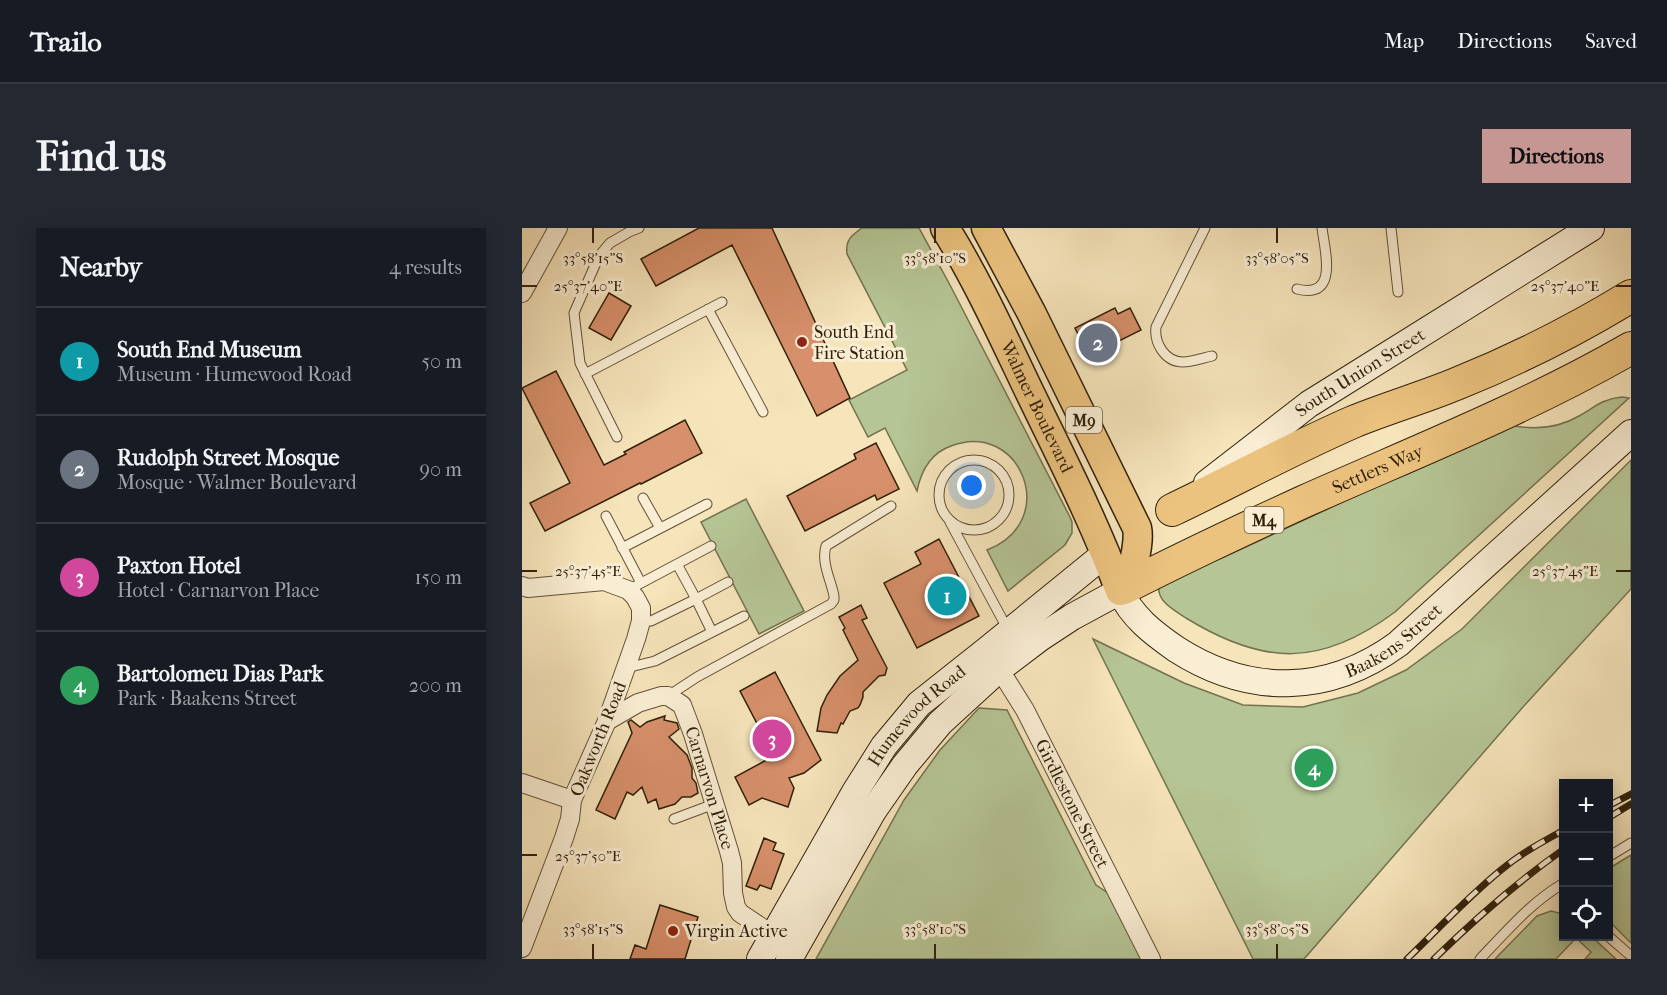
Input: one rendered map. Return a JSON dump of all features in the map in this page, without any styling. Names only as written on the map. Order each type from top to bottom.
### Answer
[{"type":"highway","points":[[1172,510],[1287,452],[1356,421],[1522,357],[1631,296]]},
{"type":"highway","name":"Settlers Way","points":[[1122,589],[1294,506],[1543,396],[1631,348]]},
{"type":"main road","name":"Walmer Boulevard","points":[[945,228],[987,305],[1122,589]]},
{"type":"main road","name":"Walmer Boulevard","points":[[986,228],[1031,312],[1137,528]]},
{"type":"main road","name":"South Union Street","points":[[1137,528],[1172,510]]},
{"type":"main road","name":"Humewood Road","points":[[1106,553],[1137,528]]},
{"type":"main road","points":[[1122,589],[1128,581],[1138,542],[1137,528]]},
{"type":"street","points":[[522,293],[558,228]]},
{"type":"street","name":"South Union Street","points":[[1172,510],[1309,404],[1591,228]]},
{"type":"street","name":"Baakens Street","points":[[1122,589],[1126,604],[1142,623],[1169,644],[1211,669],[1246,680],[1274,683],[1293,683],[1339,675],[1378,659],[1398,644],[1631,433]]},
{"type":"street","name":"Humewood Road","points":[[789,959],[873,811],[905,765],[993,660],[1009,633],[1106,553]]},
{"type":"street","points":[[524,591],[603,581],[635,590]]},
{"type":"street","name":"Humewood Road","points":[[760,959],[855,792],[884,746],[919,704],[993,660],[1040,638],[1122,589]]},
{"type":"street","name":"Oakworth Road","points":[[522,948],[554,867],[570,819],[573,800],[607,721],[641,621],[641,608],[635,590]]},
{"type":"street","name":"Girdlestone Street","points":[[993,660],[1025,710],[1151,959]]},
{"type":"street","points":[[607,721],[638,703],[668,696]]},
{"type":"street","name":"Carnarvon Place","points":[[668,696],[682,705],[687,716],[732,863],[729,905],[736,907],[740,913],[773,935]]},
{"type":"street","points":[[522,783],[573,800]]},
{"type":"lane","points":[[617,437],[580,363],[574,313],[599,256],[610,243],[639,228]]},
{"type":"lane","points":[[1205,228],[1156,327],[1155,335],[1162,351],[1175,360],[1183,362],[1212,356]]},
{"type":"lane","points":[[1297,289],[1311,291],[1317,289],[1326,279],[1322,228]]},
{"type":"lane","points":[[1391,228],[1398,292]]},
{"type":"lane","points":[[585,374],[722,302]]},
{"type":"lane","points":[[708,309],[763,412]]},
{"type":"lane","points":[[951,522],[967,530],[986,529],[1001,519],[1009,502],[1008,483],[998,468],[981,460],[963,461],[947,471],[939,488],[940,507],[951,522],[1009,633]]},
{"type":"lane","points":[[643,498],[660,528]]},
{"type":"lane","points":[[622,548],[707,504]]},
{"type":"lane","points":[[668,696],[697,677],[831,604],[834,596],[825,562],[826,546],[891,506]]},
{"type":"lane","points":[[606,516],[622,548],[635,590],[711,546]]},
{"type":"lane","points":[[677,564],[712,632]]},
{"type":"lane","points":[[641,621],[651,621],[728,582]]},
{"type":"lane","points":[[626,668],[655,661],[744,616]]},
{"type":"lane","points":[[674,819],[714,804]]},
{"type":"lane","points":[[1613,853],[1631,843]]},
{"type":"lane","points":[[1480,959],[1518,919],[1559,885]]},
{"type":"lane","points":[[1613,940],[1631,956]]},
{"type":"green space","points":[[862,228],[919,228],[1070,517],[1072,533],[1065,545],[1008,591],[987,550],[1010,536],[1023,518],[1027,497],[1023,477],[1012,459],[996,447],[975,442],[951,446],[938,453],[928,464],[917,491],[885,428],[868,437],[849,400],[907,370],[847,254],[850,238]]},
{"type":"green space","points":[[1622,397],[1629,398],[1395,612],[1368,630],[1342,643],[1317,651],[1292,654],[1267,652],[1214,634],[1171,608],[1160,596],[1159,585],[1168,576],[1222,558],[1509,425],[1527,428],[1554,426],[1571,420],[1604,402]]},
{"type":"green space","points":[[1631,460],[1631,589],[1523,707],[1304,959],[1253,959],[1093,639],[1184,683],[1243,705],[1303,707],[1358,693],[1406,670],[1462,629]]},
{"type":"green space","points":[[746,499],[804,611],[759,634],[701,522]]},
{"type":"green space","points":[[979,708],[1007,710],[1096,885],[1108,893],[1142,959],[816,959],[904,800],[940,750]]},
{"type":"green space","points":[[1631,855],[1631,943],[1613,925],[1613,866]]},
{"type":"green space","points":[[1551,911],[1559,913],[1559,941],[1573,941],[1556,959],[1495,959],[1537,916]]},
{"type":"green space","points":[[1579,941],[1596,941],[1616,959],[1585,959],[1591,952]]},
{"type":"building","name":"South End Fire Station","points":[[699,228],[772,228],[850,398],[817,416],[732,245],[656,286],[641,259]]},
{"type":"building","points":[[609,293],[631,306],[611,340],[589,328]]},
{"type":"building","points":[[1115,308],[1118,314],[1130,308],[1141,330],[1089,356],[1075,328]]},
{"type":"building","points":[[556,371],[604,465],[685,420],[702,453],[545,531],[530,503],[570,483],[522,388]]},
{"type":"building","points":[[876,443],[899,489],[877,500],[875,495],[805,531],[787,496],[856,459],[854,454]]},
{"type":"building","points":[[939,539],[979,616],[917,648],[884,583],[921,564],[915,552]]},
{"type":"building","points":[[861,605],[867,618],[862,620],[887,668],[885,675],[879,676],[863,692],[860,705],[850,711],[837,733],[817,731],[821,708],[827,695],[840,676],[858,660],[839,617]]},
{"type":"building","points":[[775,672],[821,760],[804,773],[789,778],[794,788],[788,807],[762,798],[749,805],[735,777],[774,756],[740,691]]},
{"type":"building","points":[[665,716],[664,720],[677,723],[679,729],[669,737],[687,755],[698,793],[691,797],[682,797],[675,804],[659,809],[656,799],[648,803],[642,787],[633,795],[627,792],[615,819],[596,810],[632,733],[628,722],[631,720],[640,727]]},
{"type":"building","points":[[764,838],[776,843],[773,850],[784,854],[771,889],[760,885],[757,890],[746,886]]},
{"type":"building","name":"Virgin Active","points":[[660,905],[698,917],[685,959],[630,959],[635,945],[646,949]]},
{"type":"railway","points":[[1613,803],[1631,794]]},
{"type":"railway","points":[[1613,815],[1631,804]]},
{"type":"railway","points":[[1407,959],[1501,870],[1523,853],[1559,833]]},
{"type":"railway","points":[[1434,959],[1497,901],[1559,853]]},
{"type":"place","name":"South End Fire Station","points":[[802,342]]},
{"type":"place","name":"Rudolph Street Mosque","points":[[1098,343]]},
{"type":"place","name":"South End Museum","points":[[947,596]]},
{"type":"place","name":"Paxton Hotel","points":[[772,739]]},
{"type":"place","name":"Bartolomeu Dias Park","points":[[1314,768]]},
{"type":"place","name":"Virgin Active","points":[[673,931]]}]
